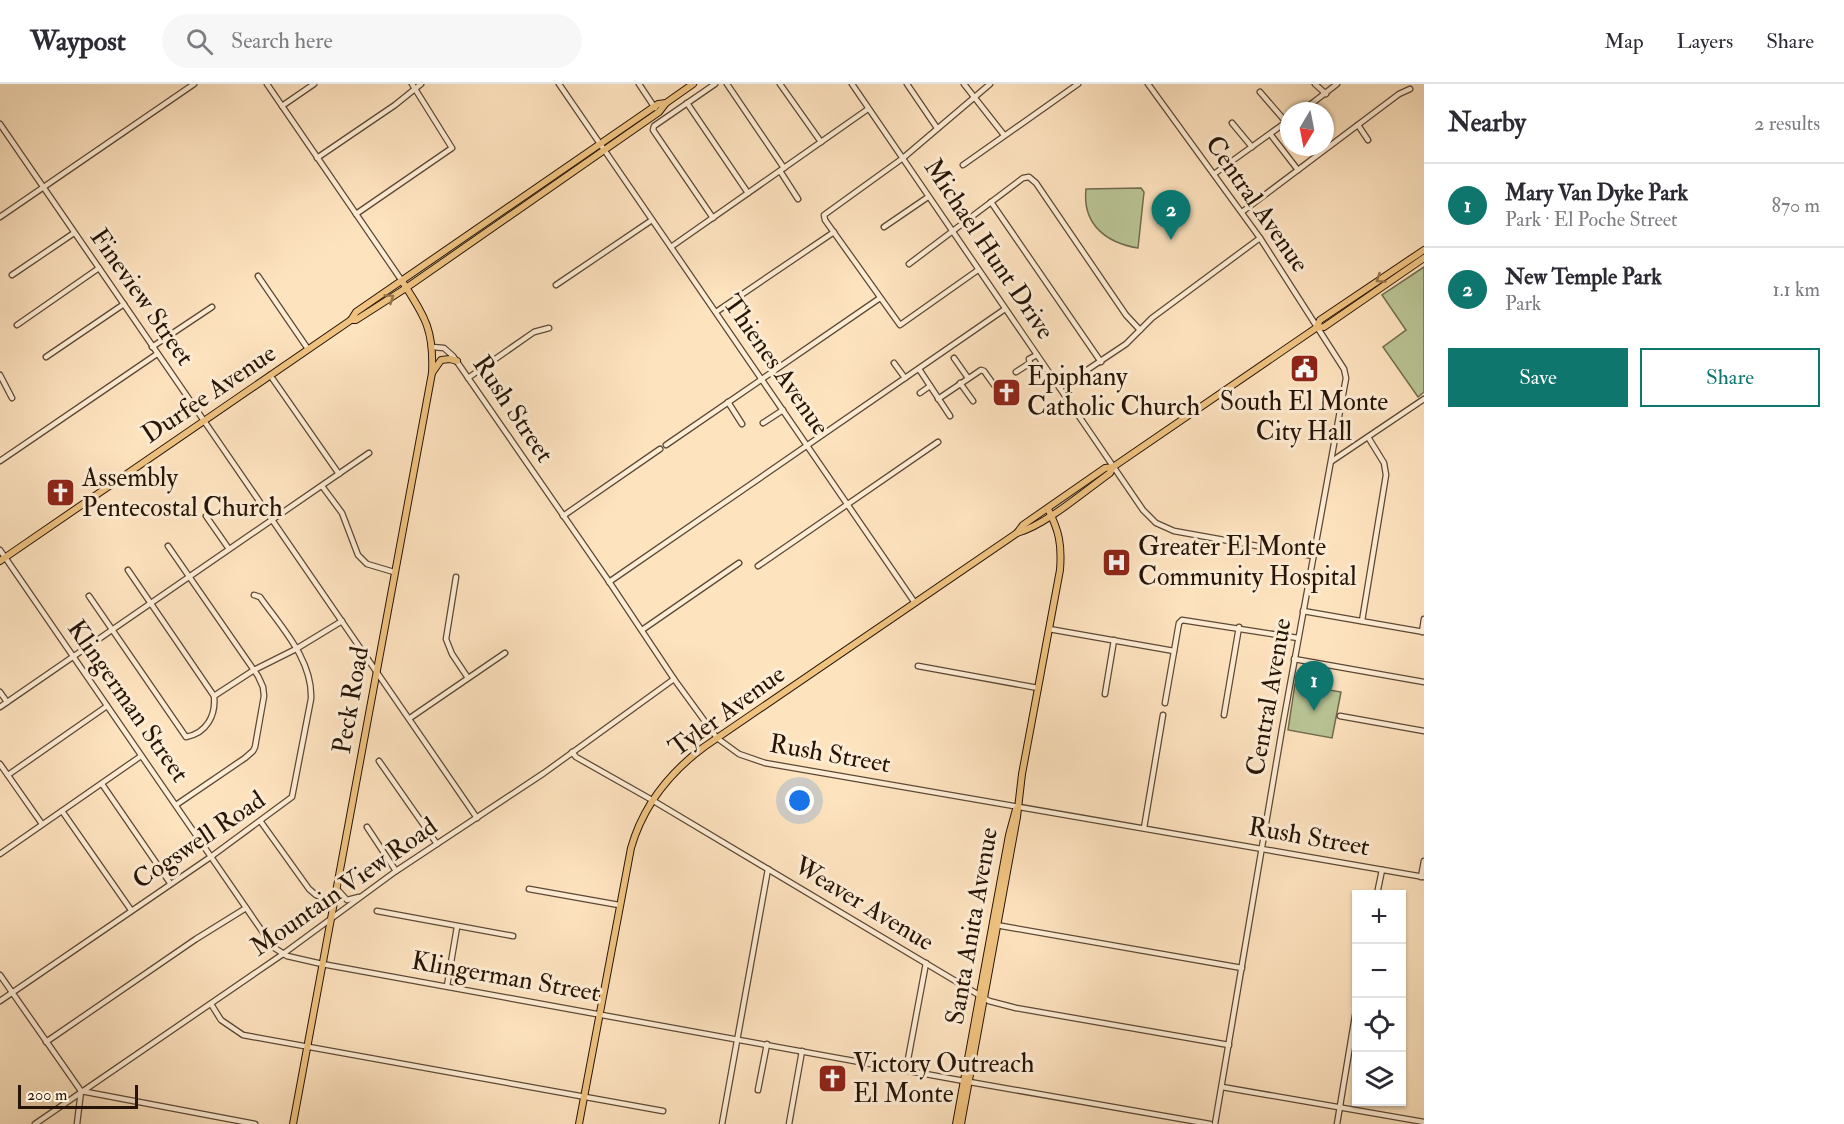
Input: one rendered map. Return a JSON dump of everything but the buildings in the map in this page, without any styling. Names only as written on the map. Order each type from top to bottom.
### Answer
[{"type":"main road","name":"Durfee Avenue","points":[[351,320],[356,320],[406,288],[693,84]]},
{"type":"main road","name":"Durfee Avenue","points":[[2,559],[351,320],[356,312],[603,147]]},
{"type":"main road","points":[[1316,328],[1320,320],[1424,250]]},
{"type":"main road","points":[[1049,512],[1110,473],[1113,467],[1316,328],[1324,327],[1424,258]]},
{"type":"main road","name":"Peck Road","points":[[293,1124],[432,373],[432,347],[425,317],[402,281]]},
{"type":"main road","points":[[432,373],[441,360],[457,361]]},
{"type":"main road","name":"Tyler Avenue","points":[[579,1124],[619,905],[635,833],[652,800],[681,765],[717,738],[1017,533],[1028,530],[1049,512]]},
{"type":"main road","name":"Santa Anita Avenue","points":[[956,1124],[982,997],[1061,556],[1056,522],[1049,512]]},
{"type":"main road","name":"Santa Anita Avenue","points":[[961,1124],[966,1082]]},
{"type":"street","points":[[0,217],[194,84]]},
{"type":"street","points":[[267,84],[402,281]]},
{"type":"street","points":[[282,106],[314,84]]},
{"type":"street","points":[[317,158],[414,86],[421,84]]},
{"type":"street","name":"Thienes Avenue","points":[[559,84],[915,603]]},
{"type":"street","points":[[639,84],[657,109]]},
{"type":"street","points":[[712,218],[653,130],[654,126],[715,84]]},
{"type":"street","points":[[727,84],[782,169],[798,199]]},
{"type":"street","points":[[780,84],[821,142]]},
{"type":"street","name":"Michael Hunt Drive","points":[[852,84],[1143,510],[1156,523],[1174,531],[1313,556]]},
{"type":"street","points":[[908,84],[937,128]]},
{"type":"street","points":[[964,84],[1004,135]]},
{"type":"street","points":[[978,270],[900,325],[825,220],[824,215],[903,158],[990,84]]},
{"type":"street","points":[[963,165],[1078,84]]},
{"type":"street","name":"Central Avenue","points":[[1149,84],[1260,238],[1344,369],[1346,376],[1294,659],[1215,1124]]},
{"type":"street","points":[[1315,84],[1326,94]]},
{"type":"street","points":[[1315,102],[1337,84]]},
{"type":"street","points":[[356,214],[453,147],[414,86]]},
{"type":"street","points":[[1242,212],[1399,94],[1410,89]]},
{"type":"street","points":[[1260,92],[1280,113]]},
{"type":"street","points":[[687,104],[748,193]]},
{"type":"street","points":[[671,247],[868,109]]},
{"type":"street","points":[[1232,123],[1252,147]]},
{"type":"street","name":"Fineview Street","points":[[0,124],[477,818]]},
{"type":"street","points":[[1358,126],[1368,140]]},
{"type":"street","points":[[1215,174],[1280,128]]},
{"type":"street","points":[[1271,135],[1298,170]]},
{"type":"street","points":[[909,264],[1023,178],[1029,177],[1036,183],[1126,315],[1140,330]]},
{"type":"street","points":[[884,227],[928,197]]},
{"type":"street","points":[[991,202],[1101,362]]},
{"type":"street","points":[[556,285],[652,220]]},
{"type":"street","points":[[12,275],[74,232]]},
{"type":"street","points":[[716,312],[834,232]]},
{"type":"street","points":[[1060,388],[1126,344],[1152,318],[1260,238]]},
{"type":"street","points":[[17,325],[99,268]]},
{"type":"street","points":[[258,276],[308,349]]},
{"type":"street","points":[[666,445],[880,298]]},
{"type":"street","points":[[46,357],[124,304]]},
{"type":"street","points":[[152,347],[212,307]]},
{"type":"street","points":[[609,582],[1005,309]]},
{"type":"street","points":[[468,378],[534,332],[549,328]]},
{"type":"street","name":"Rush Street","points":[[432,347],[444,348],[457,361],[674,680],[717,738],[739,754],[765,763],[1423,877]]},
{"type":"street","points":[[0,461],[157,354]]},
{"type":"street","points":[[1016,372],[1028,366],[1029,359],[1037,355]]},
{"type":"street","points":[[954,358],[968,378]]},
{"type":"street","points":[[894,363],[904,378]]},
{"type":"street","points":[[919,369],[950,416]]},
{"type":"street","points":[[938,399],[981,370],[994,385]]},
{"type":"street","points":[[0,375],[12,398]]},
{"type":"street","points":[[270,375],[339,474]]},
{"type":"street","points":[[960,383],[973,401]]},
{"type":"street","points":[[920,393],[930,386]]},
{"type":"street","points":[[1331,462],[1424,399]]},
{"type":"street","points":[[728,402],[742,424]]},
{"type":"street","points":[[763,423],[783,410]]},
{"type":"street","points":[[1362,621],[1385,493],[1386,475],[1384,463],[1368,437]]},
{"type":"street","points":[[758,566],[938,442]]},
{"type":"street","points":[[562,516],[660,449]]},
{"type":"street","points":[[0,707],[369,453]]},
{"type":"street","points":[[322,486],[342,513],[358,555],[372,566],[394,572]]},
{"type":"street","points":[[206,516],[229,549]]},
{"type":"street","points":[[168,546],[254,670],[264,691],[253,751],[176,805]]},
{"type":"street","name":"Klingerman Street","points":[[0,550],[2,559],[74,657],[273,947],[283,954],[322,964],[966,1082],[1210,1124]]},
{"type":"street","points":[[642,630],[739,563]]},
{"type":"street","points":[[89,596],[186,737],[195,735],[207,725],[215,706],[214,696],[128,570]]},
{"type":"street","points":[[456,577],[446,639],[452,654],[468,678]]},
{"type":"street","name":"Cogswell Road","points":[[0,1001],[261,822],[292,797],[312,691],[308,670],[296,649],[260,597],[254,595]]},
{"type":"street","points":[[1303,611],[1423,632],[1424,619]]},
{"type":"street","points":[[1165,703],[1179,623],[1182,620],[1239,627],[1298,638]]},
{"type":"street","points":[[214,696],[254,670],[296,649],[342,621]]},
{"type":"street","points":[[1224,715],[1239,627]]},
{"type":"street","points":[[1049,629],[1174,651]]},
{"type":"street","points":[[1105,694],[1114,640]]},
{"type":"street","points":[[410,718],[505,653]]},
{"type":"street","points":[[1294,659],[1424,682]]},
{"type":"street","points":[[918,666],[1038,688]]},
{"type":"street","name":"Mountain View Road","points":[[35,1124],[212,1004],[396,872],[537,778],[674,680]]},
{"type":"street","points":[[0,692],[7,702]]},
{"type":"street","points":[[8,775],[107,706]]},
{"type":"street","points":[[1144,828],[1163,715]]},
{"type":"street","points":[[1341,716],[1424,731]]},
{"type":"street","name":"Weaver Avenue","points":[[572,752],[576,757],[982,997],[1016,1008],[1229,1045]]},
{"type":"street","points":[[0,854],[141,756]]},
{"type":"street","points":[[379,761],[437,844]]},
{"type":"street","points":[[0,764],[42,824]]},
{"type":"street","points":[[102,784],[170,883]]},
{"type":"street","points":[[62,811],[131,910]]},
{"type":"street","points":[[261,822],[307,887],[316,895],[334,903]]},
{"type":"street","points":[[367,827],[396,872]]},
{"type":"street","points":[[1423,877],[1424,861]]},
{"type":"street","points":[[722,1124],[768,869]]},
{"type":"street","points":[[1378,890],[1382,870]]},
{"type":"street","points":[[336,887],[347,900],[364,895]]},
{"type":"street","points":[[529,889],[619,905]]},
{"type":"street","points":[[46,1042],[196,939],[246,908]]},
{"type":"street","points":[[377,911],[513,936]]},
{"type":"street","points":[[995,925],[1242,968]]},
{"type":"street","points":[[447,986],[457,927]]},
{"type":"street","points":[[906,1070],[926,963]]},
{"type":"street","points":[[0,975],[81,1091],[77,1124]]},
{"type":"street","points":[[212,1004],[221,1020],[243,1035],[663,1112]]},
{"type":"street","points":[[1336,1124],[1352,1034]]},
{"type":"street","points":[[758,1090],[767,1044]]},
{"type":"street","points":[[789,1124],[802,1051]]},
{"type":"street","points":[[1222,1087],[1424,1122]]},
{"type":"street","points":[[81,1091],[255,1124]]},
{"type":"street","points":[[1384,1124],[1385,1115]]},
{"type":"green space","points":[[1141,188],[1144,192],[1138,248],[1116,242],[1099,230],[1088,213],[1086,189]]},
{"type":"green space","points":[[1424,267],[1424,392],[1418,397],[1383,347],[1406,330],[1382,295]]},
{"type":"green space","points":[[1295,684],[1341,692],[1332,738],[1288,730]]},
{"type":"place","name":"New Temple Park","points":[[1171,240]]},
{"type":"place","name":"South El Monte City Hall","points":[[1304,368]]},
{"type":"place","name":"Epiphany Catholic Church","points":[[1006,392]]},
{"type":"place","name":"Assembly Pentecostal Church","points":[[61,493]]},
{"type":"place","name":"Greater El Monte Community Hospital","points":[[1117,562]]},
{"type":"place","name":"Mary Van Dyke Park","points":[[1314,711]]},
{"type":"place","name":"Victory Outreach El Monte","points":[[832,1079]]}]
